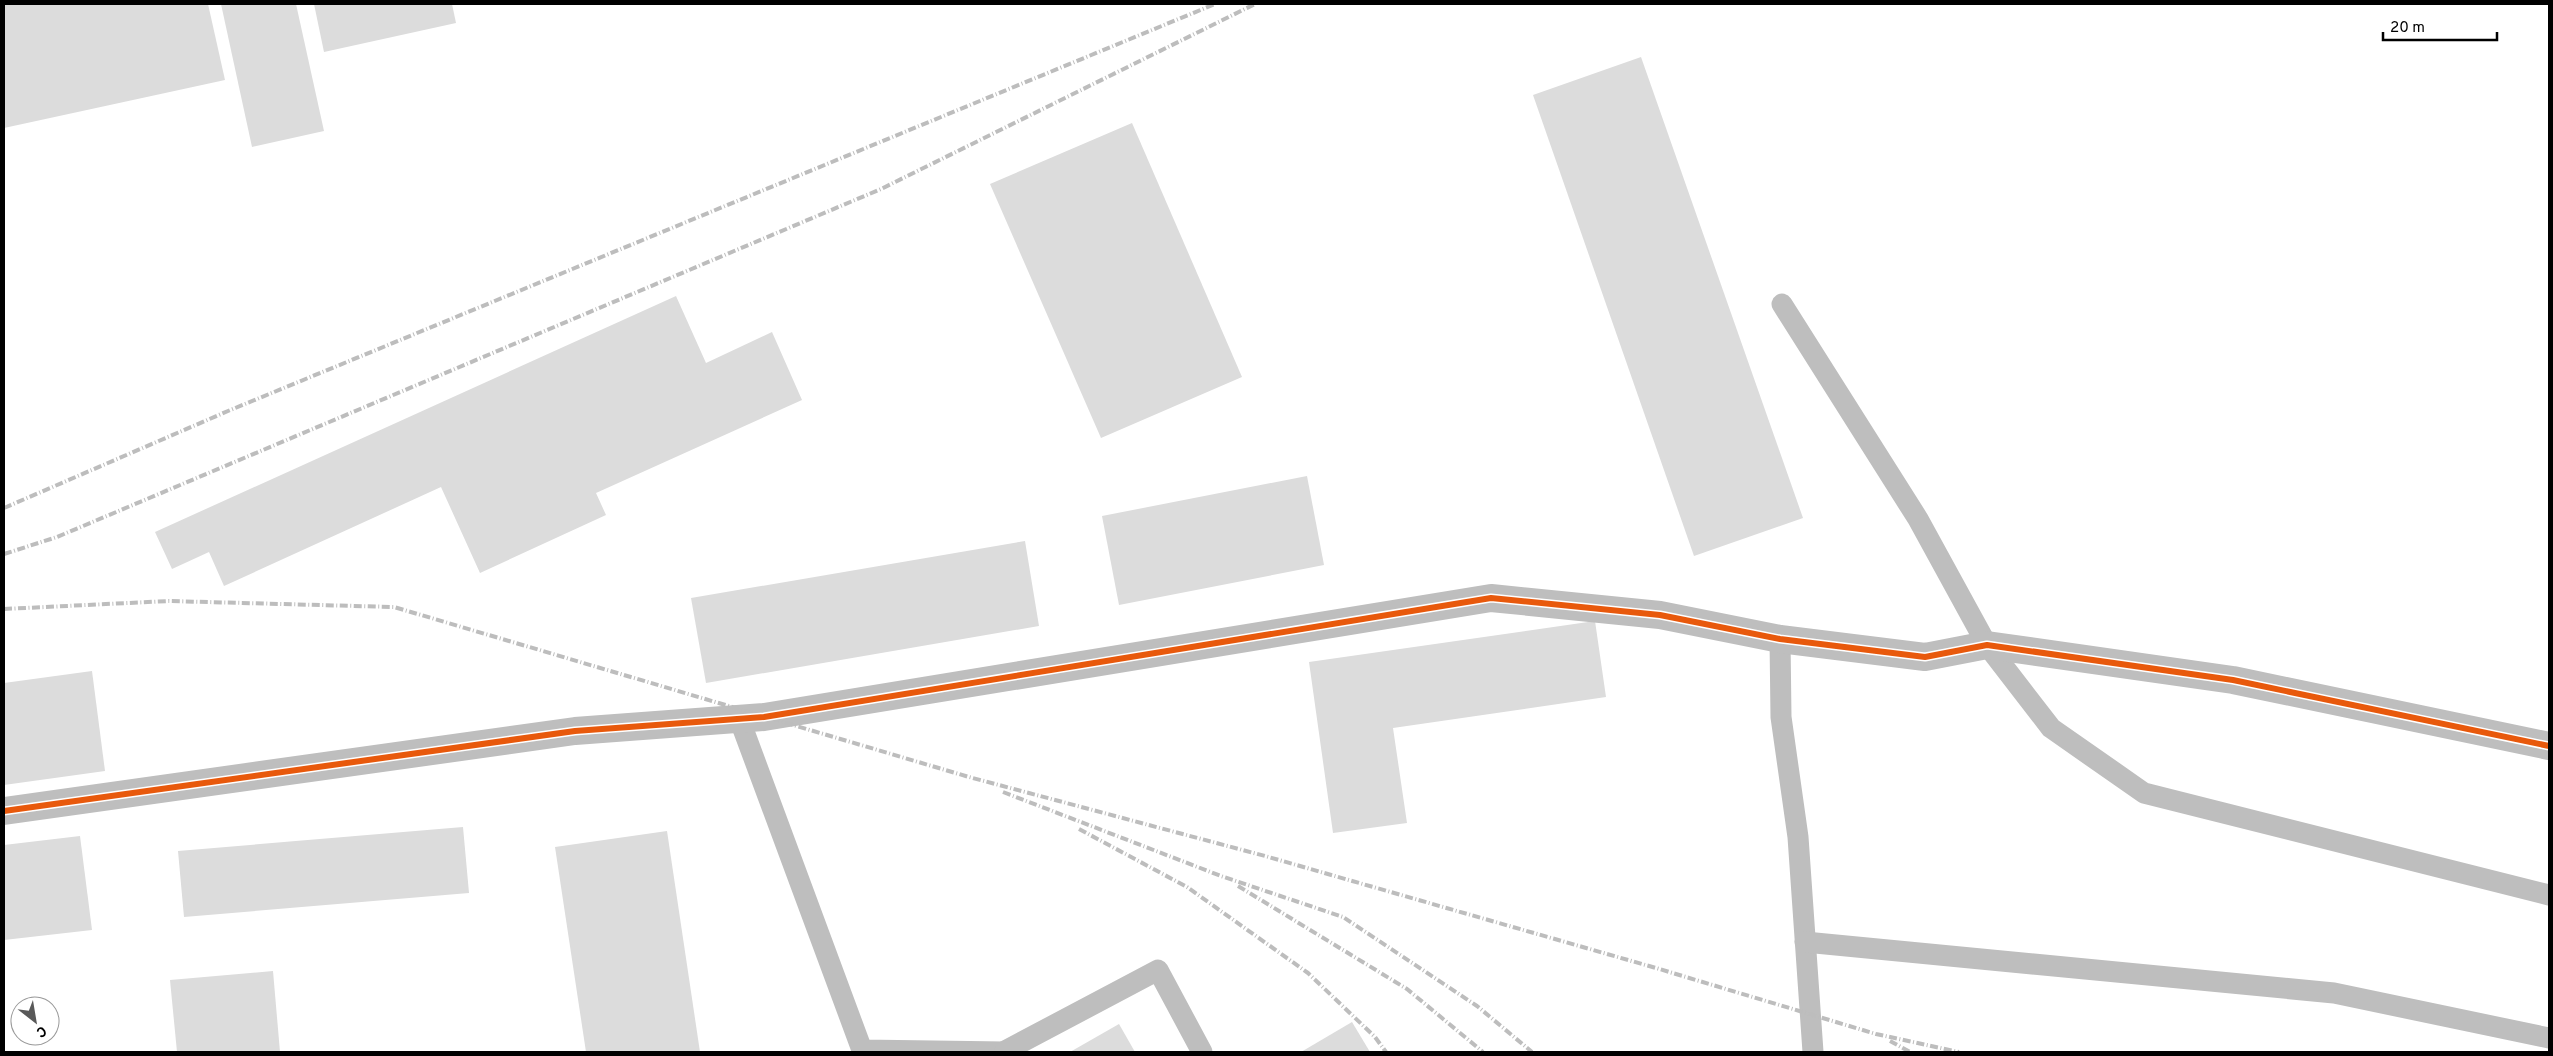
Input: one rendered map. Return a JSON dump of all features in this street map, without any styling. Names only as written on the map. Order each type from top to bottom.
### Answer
[{"type":"street","points":[[4,811],[575,731],[784,714],[1490,598],[1660,615],[1780,639],[1925,657],[1987,646],[2233,680],[2549,746]]},
{"type":"lane","points":[[1782,304],[1918,519],[1987,646],[2051,728],[2144,793],[2549,895]]},
{"type":"lane","points":[[1780,639],[1780,717],[1798,837],[1813,1052]]},
{"type":"lane","points":[[739,718],[856,1051],[1005,1052],[1158,970],[1202,1052]]},
{"type":"lane","points":[[1805,942],[2334,993],[2549,1038]]},
{"type":"building","points":[[4,4],[208,4],[225,80],[4,128]]},
{"type":"building","points":[[221,4],[296,4],[324,131],[252,147]]},
{"type":"building","points":[[314,4],[452,4],[456,23],[324,52]]},
{"type":"building","points":[[1641,57],[1803,518],[1694,556],[1533,95]]},
{"type":"building","points":[[1132,123],[1242,377],[1101,438],[990,184]]},
{"type":"building","points":[[676,296],[706,363],[772,332],[802,400],[596,493],[606,515],[480,573],[441,487],[224,586],[209,552],[172,569],[155,532]]},
{"type":"building","points":[[1307,476],[1324,565],[1119,605],[1102,516]]},
{"type":"building","points":[[1025,541],[1039,626],[706,683],[691,598]]},
{"type":"building","points":[[1595,621],[1606,697],[1393,728],[1407,823],[1333,833],[1309,662]]},
{"type":"building","points":[[92,671],[105,771],[4,785],[4,683]]},
{"type":"building","points":[[463,827],[469,893],[184,917],[178,851]]},
{"type":"building","points":[[667,831],[700,1052],[586,1052],[555,847]]},
{"type":"building","points":[[80,836],[92,930],[4,940],[4,845]]},
{"type":"building","points":[[273,971],[280,1052],[177,1052],[170,980]]},
{"type":"building","points":[[1352,1022],[1370,1052],[1301,1052]]},
{"type":"building","points":[[1119,1024],[1135,1052],[1070,1052]]},
{"type":"railway","points":[[4,508],[228,411],[1215,4]]},
{"type":"railway","points":[[4,554],[57,537],[881,189],[1255,4]]},
{"type":"railway","points":[[4,609],[169,601],[394,607],[969,777],[1265,856],[1656,968],[1876,1034],[1959,1052]]},
{"type":"railway","points":[[1003,792],[1221,876],[1343,917],[1477,1006],[1532,1052]]},
{"type":"railway","points":[[1079,829],[1187,887],[1308,973],[1375,1037],[1386,1052]]},
{"type":"railway","points":[[1238,886],[1407,989],[1483,1052]]},
{"type":"railway","points":[[1890,1041],[1910,1052]]},
{"type":"cycle path","points":[[4,811],[575,731],[764,717],[1491,598],[1660,615],[1780,639],[1925,657],[1987,645],[2233,680],[2549,746]]}]
